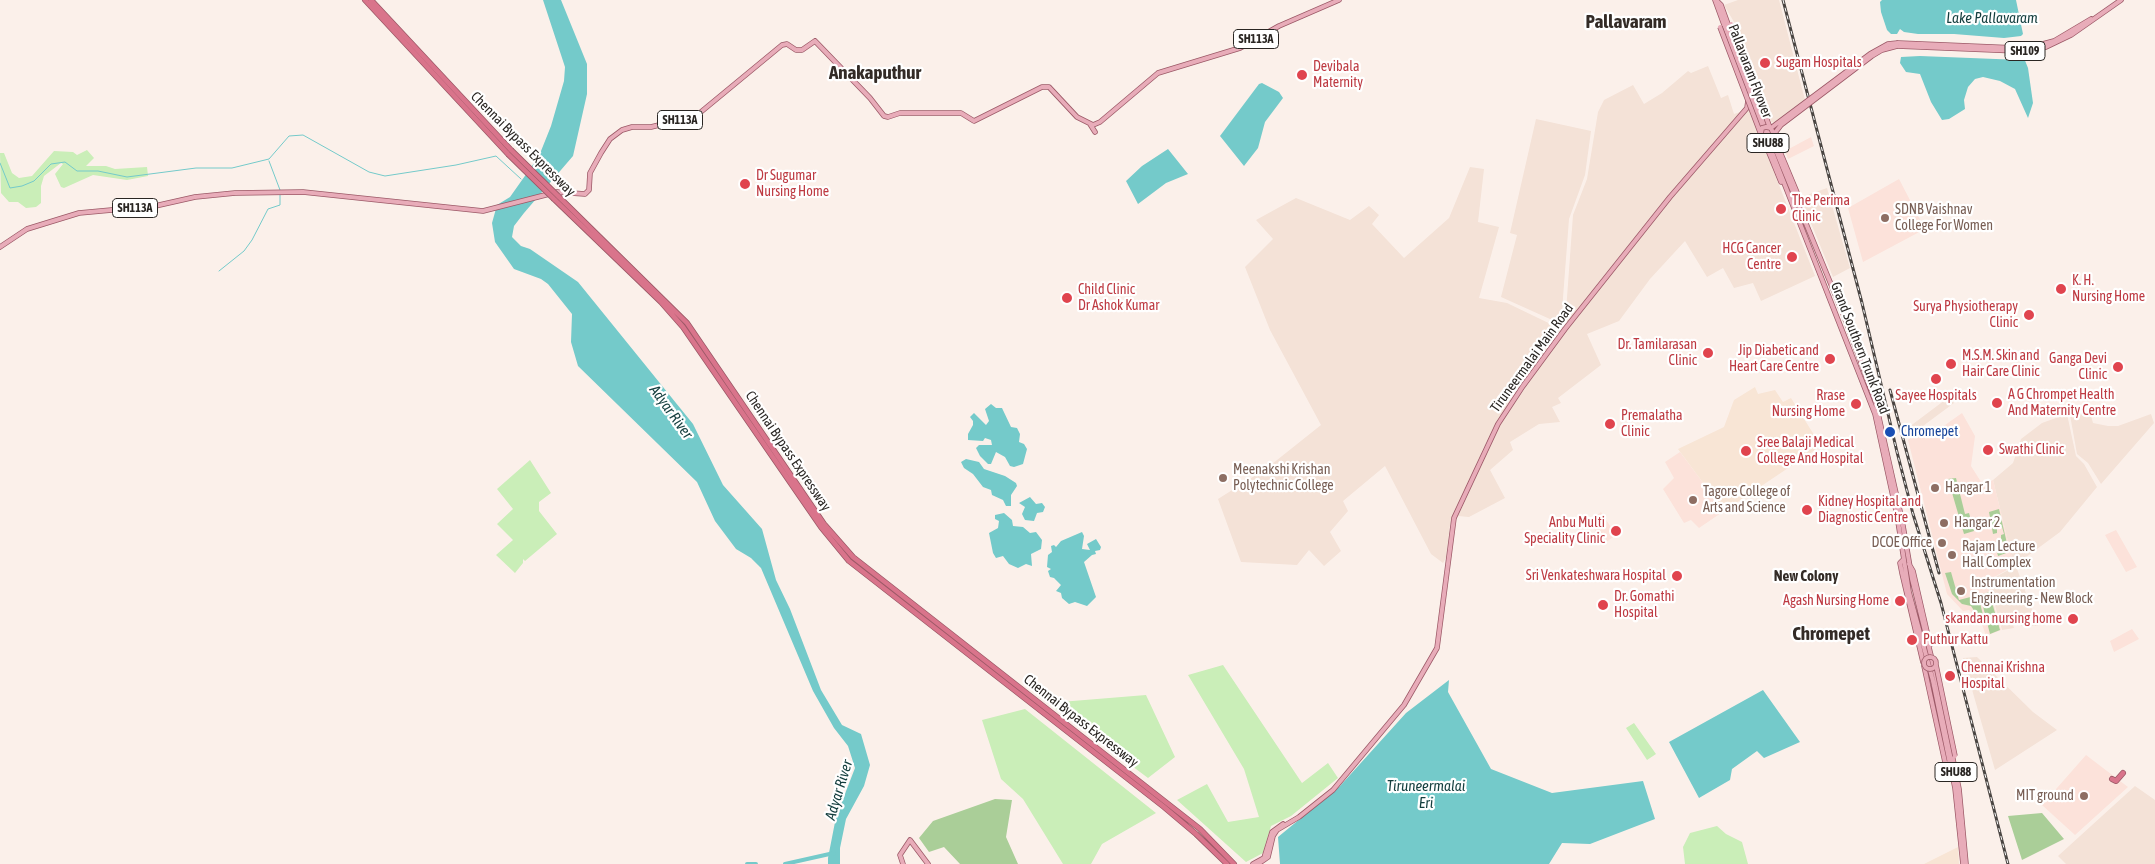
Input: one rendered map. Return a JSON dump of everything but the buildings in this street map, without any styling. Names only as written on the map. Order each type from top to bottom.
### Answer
[{"type":"highway","name":"Chennai Bypass Expressway","points":[[365,0],[509,152],[687,323],[824,524],[851,559],[1200,830],[1234,864]]},
{"type":"highway","name":"Chennai Bypass Expressway","points":[[371,0],[509,152]]},
{"type":"highway","name":"Chennai Bypass Expressway","points":[[1036,703],[1164,807],[1227,864]]},
{"type":"highway","points":[[2112,779],[2116,781],[2122,773]]},
{"type":"main road","name":"SH113A","points":[[0,247],[27,229],[79,213],[155,206],[195,197],[234,193],[277,194],[303,192],[420,206],[485,210],[557,192],[585,194],[589,190],[590,173],[601,153],[610,139],[622,130],[632,127],[651,127],[696,116],[782,45],[787,44],[796,50],[802,50],[815,41],[884,116],[888,117],[900,113],[961,113],[974,121],[1042,87],[1049,87],[1078,117],[1090,124],[1100,122],[1152,77],[1170,69],[1240,48],[1279,26],[1338,0]]},
{"type":"main road","name":"Grand Southern Trunk Road","points":[[1716,0],[1721,6],[1748,93],[1800,206],[1875,400],[1902,520],[1909,564],[1942,691],[1964,864]]},
{"type":"main road","name":"Grand Southern Trunk Road","points":[[1716,0],[1745,70],[1754,103],[1875,414],[1897,515],[1903,560],[1952,765]]},
{"type":"main road","name":"SH109","points":[[1915,45],[2016,48],[2039,46],[2071,32],[2117,0]]},
{"type":"main road","name":"SH109","points":[[1915,45],[2018,51],[2046,47],[2072,35],[2121,0]]},
{"type":"main road","name":"Pallavaram Flyover","points":[[1794,208],[1789,202],[1720,28],[1718,22],[1723,16],[1731,24],[1799,197],[1800,206]]},
{"type":"main road","name":"Pallavaram Flyover","points":[[1762,136],[1769,139],[1772,131],[1882,50],[1898,45],[1915,45]]},
{"type":"main road","points":[[1745,70],[1750,68]]},
{"type":"main road","name":"Tiruneermalai Main Road","points":[[1258,864],[1268,857],[1273,836],[1277,830],[1314,806],[1342,778],[1404,705],[1437,648],[1454,518],[1498,424],[1565,329],[1670,197],[1747,108],[1748,93]]},
{"type":"main road","name":"Tiruneermalai Main Road","points":[[1721,137],[1754,103],[1762,100]]},
{"type":"main road","points":[[1090,124],[1095,132]]},
{"type":"main road","name":"Pallavaram Flyover","points":[[1762,136],[1764,127],[1772,131]]},
{"type":"main road","points":[[1903,560],[1900,563],[1944,759],[1952,765],[1955,756],[1936,665],[1913,571],[1909,564]]},
{"type":"main road","points":[[1924,664],[1927,657],[1933,657]]},
{"type":"main road","points":[[1924,664],[1932,669],[1936,665]]},
{"type":"main road","name":"Tiruneermalai Main Road","points":[[1253,864],[1265,856],[1273,829],[1308,807],[1342,778]]},
{"type":"main road","points":[[902,864],[900,855],[910,840],[928,864]]},
{"type":"shaded area","points":[[1738,0],[1779,0],[1805,100],[1775,123],[1771,122],[1734,22],[1724,5]]},
{"type":"shaded area","points":[[1708,66],[1721,98],[1728,95],[1734,114],[1743,111],[1666,198],[1565,325],[1573,215],[1587,179],[1598,112],[1604,100],[1633,85],[1644,104],[1662,93],[1688,71],[1691,73]]},
{"type":"shaded area","points":[[1749,109],[1815,276],[1761,301],[1753,283],[1734,288],[1723,268],[1707,277],[1685,241],[1650,279],[1619,321],[1587,334],[1601,365],[1558,398],[1561,403],[1552,407],[1560,422],[1539,424],[1510,442],[1513,450],[1490,470],[1505,498],[1469,517],[1458,516],[1500,425],[1567,327],[1671,199]]},
{"type":"shaded area","points":[[1536,119],[1591,131],[1585,175],[1569,219],[1561,324],[1501,297],[1517,235],[1510,233]]},
{"type":"shaded area","points":[[1811,137],[1814,146],[1788,159],[1785,151]]},
{"type":"shaded area","points":[[1470,167],[1484,169],[1478,222],[1499,227],[1479,298],[1507,303],[1561,329],[1514,393],[1483,449],[1450,525],[1446,558],[1443,563],[1431,554],[1385,466],[1343,501],[1348,511],[1330,532],[1341,551],[1324,566],[1309,550],[1297,565],[1241,562],[1218,499],[1267,468],[1321,425],[1270,330],[1245,267],[1273,239],[1256,220],[1296,198],[1350,220],[1369,206],[1379,215],[1372,224],[1404,258],[1449,218]]},
{"type":"shaded area","name":"SDNB Vaishnav College For Women","points":[[1899,179],[1925,229],[1863,262],[1848,208]]},
{"type":"shaded area","points":[[1827,188],[1850,268],[1833,277],[1804,206],[1804,196]]},
{"type":"shaded area","name":"Sree Balaji Medical College And Hospital","points":[[1755,387],[1758,394],[1775,390],[1783,402],[1791,398],[1821,446],[1724,511],[1678,449],[1724,427],[1734,400]]},
{"type":"shaded area","points":[[1949,397],[1954,403],[1908,437],[1905,430]]},
{"type":"shaded area","points":[[2090,412],[2093,423],[2108,426],[2118,426],[2151,414],[2154,423],[2101,484],[2088,463],[2077,454],[2070,415]]},
{"type":"shaded area","points":[[1962,413],[1975,436],[1971,466],[1983,485],[1993,480],[2014,566],[1987,581],[2001,630],[1986,636],[1981,621],[1969,610],[1963,611],[1947,594],[1908,440],[1925,428],[1931,435]]},
{"type":"shaded area","points":[[2067,414],[2076,456],[2084,464],[2097,487],[2060,532],[2014,566],[1993,480],[2013,463],[2021,439],[2042,423]]},
{"type":"shaded area","name":"Tagore College of Arts and Science","points":[[1680,452],[1724,511],[1699,528],[1691,520],[1684,523],[1663,489],[1674,478],[1665,462]]},
{"type":"shaded area","points":[[1601,512],[1616,535],[1602,545],[1590,520]]},
{"type":"shaded area","points":[[2116,530],[2137,567],[2126,572],[2105,535]]},
{"type":"shaded area","points":[[2016,566],[2038,626],[2021,626],[2019,621],[2012,622],[2014,628],[2002,630],[1988,581]]},
{"type":"shaded area","points":[[2132,629],[2139,639],[2114,652],[2110,641]]},
{"type":"shaded area","points":[[1977,657],[2033,712],[2057,730],[1995,770],[1963,658]]},
{"type":"shaded area","name":"MIT ground","points":[[2086,755],[2128,787],[2075,835],[2042,805]]},
{"type":"shaded area","points":[[2135,786],[2155,800],[2155,864],[2066,864],[2058,856]]},
{"type":"shaded area","points":[[1958,847],[1959,864],[1924,864]]},
{"type":"green space","points":[[87,150],[94,158],[86,166],[106,166],[115,169],[147,167],[148,176],[127,180],[93,175],[64,188],[61,187],[55,174],[63,164],[61,163],[44,176],[41,186],[41,203],[36,207],[26,208],[18,202],[9,202],[1,193],[0,153],[4,153],[12,173],[19,178],[32,176],[54,151],[73,152],[77,155]]},
{"type":"green space","points":[[530,460],[551,493],[539,502],[539,511],[557,534],[525,561],[523,559],[523,563],[515,573],[496,555],[513,540],[497,524],[513,509],[497,489]]},
{"type":"green space","points":[[1956,478],[1965,514],[1969,513],[1974,531],[1964,534],[1948,479]]},
{"type":"green space","points":[[1999,509],[2009,552],[1998,556],[1996,548],[2003,552],[2007,546],[2001,540],[2001,535],[2004,534],[2002,527],[1997,528],[1997,533],[1993,534],[1989,512]]},
{"type":"green space","points":[[1951,572],[1959,600],[1978,595],[1984,619],[1971,606],[1962,604],[1952,594],[1945,573]]},
{"type":"green space","points":[[1989,592],[2000,630],[1990,634],[1980,595]]},
{"type":"green space","points":[[1223,665],[1302,783],[1328,763],[1338,778],[1291,816],[1271,826],[1263,853],[1246,862],[1177,800],[1207,784],[1228,822],[1259,817],[1244,769],[1188,675]]},
{"type":"green space","points":[[1146,695],[1175,757],[1148,778],[1048,703]]},
{"type":"green space","points":[[1025,709],[1156,813],[1102,844],[1091,864],[1063,864],[1023,799],[1001,779],[982,720]]},
{"type":"green space","points":[[1634,723],[1656,754],[1647,760],[1626,728]]},
{"type":"green space","points":[[995,799],[1012,800],[1006,837],[1018,864],[960,864],[944,847],[929,852],[919,838],[933,821]]},
{"type":"green space","points":[[2042,813],[2064,839],[2022,860],[2008,816]]},
{"type":"green space","points":[[1717,826],[1726,834],[1742,842],[1748,864],[1685,864],[1683,847],[1690,833]]},
{"type":"water","name":"Adyar River","points":[[543,0],[561,0],[587,64],[587,94],[573,156],[514,226],[512,237],[521,246],[530,249],[578,282],[693,424],[723,485],[762,529],[776,580],[790,609],[821,690],[842,725],[861,734],[870,765],[864,786],[846,819],[840,848],[840,864],[828,864],[828,858],[836,817],[855,768],[848,746],[834,728],[813,691],[761,568],[751,558],[736,549],[715,521],[697,482],[578,366],[571,342],[572,314],[548,284],[541,279],[514,269],[495,242],[492,223],[497,205],[510,197],[539,156],[551,126],[564,81],[565,67]]},
{"type":"water","name":"Lake Pallavaram","points":[[1882,0],[2016,0],[2023,34],[2021,36],[2004,38],[1954,34],[1918,34],[1904,32],[1900,29],[1897,34],[1891,34],[1887,30],[1881,12],[1880,2]]},
{"type":"water","name":"Lake Pallavaram","points":[[1901,57],[2021,60],[2024,58],[2028,68],[2033,103],[2028,118],[2015,89],[2000,81],[1983,77],[1975,79],[1968,87],[1964,100],[1965,109],[1949,119],[1942,120],[1931,102],[1920,74],[1906,72],[1900,63]]},
{"type":"water","points":[[1262,83],[1279,92],[1283,98],[1265,122],[1258,148],[1244,166],[1220,136],[1259,84]]},
{"type":"water","points":[[1168,149],[1188,174],[1166,183],[1138,204],[1126,181],[1142,166]]},
{"type":"water","points":[[991,404],[996,408],[1002,408],[1011,427],[1017,428],[1020,434],[1019,442],[1024,444],[1027,449],[1023,464],[1014,467],[1010,466],[1005,457],[996,452],[991,464],[988,464],[980,456],[976,448],[979,445],[992,445],[991,440],[985,438],[983,441],[968,440],[968,434],[973,425],[970,417],[974,413],[986,425],[989,421],[985,409]]},
{"type":"water","points":[[966,459],[979,462],[984,469],[1005,476],[1016,483],[1017,486],[1011,495],[1011,506],[1006,506],[1003,500],[992,495],[991,490],[983,487],[973,474],[964,468],[961,462]]},
{"type":"water","points":[[1030,497],[1036,504],[1042,503],[1045,507],[1043,512],[1037,513],[1034,521],[1025,520],[1022,514],[1025,507],[1019,503]]},
{"type":"water","points":[[1004,513],[1012,520],[1013,526],[1023,527],[1030,533],[1036,532],[1042,540],[1041,549],[1031,554],[1032,566],[1026,564],[1018,568],[1009,564],[1003,556],[996,558],[993,553],[989,533],[998,528],[999,521],[995,519],[995,515]]},
{"type":"water","points":[[1082,532],[1084,536],[1082,549],[1090,550],[1087,544],[1096,539],[1101,547],[1100,550],[1095,551],[1096,554],[1084,562],[1096,597],[1087,606],[1075,602],[1069,604],[1062,598],[1061,593],[1056,591],[1061,585],[1054,578],[1050,577],[1048,571],[1051,569],[1047,567],[1048,555],[1052,552],[1051,546],[1054,545],[1056,547],[1061,541]]},
{"type":"water","name":"Tiruneermalai Eri","points":[[1449,680],[1448,692],[1491,769],[1552,793],[1643,781],[1655,819],[1590,844],[1562,843],[1549,864],[1280,864],[1278,837],[1340,786],[1406,713]]},
{"type":"water","points":[[1763,690],[1800,742],[1764,758],[1757,751],[1732,769],[1730,780],[1699,798],[1669,742]]},
{"type":"waterway","points":[[0,163],[10,188],[34,181],[51,164],[65,162],[77,171],[98,171],[127,177],[196,168],[232,168],[269,159],[289,136],[303,135],[369,172],[385,176],[456,165],[496,156],[521,179]]},
{"type":"waterway","points":[[219,271],[244,251],[268,209],[280,205],[280,190],[269,161]]},
{"type":"waterway","points":[[785,864],[834,853]]},
{"type":"waterway","points":[[747,864],[756,864]]},
{"type":"railway","points":[[1783,0],[1862,303],[1913,514],[1941,603],[2008,864]]},
{"type":"railway","points":[[1890,390],[1939,573]]},
{"type":"place","name":"Sugam Hospitals","points":[[1765,63]]},
{"type":"place","name":"Devibala Maternity","points":[[1302,75]]},
{"type":"place","name":"Dr Sugumar Nursing Home","points":[[745,184]]},
{"type":"place","name":"The Perima Clinic","points":[[1781,209]]},
{"type":"place","name":"SDNB Vaishnav College For Women","points":[[1885,218]]},
{"type":"place","name":"HCG Cancer Centre","points":[[1792,257]]},
{"type":"place","name":"K. H. Nursing Home","points":[[2061,289]]},
{"type":"place","name":"Child Clinic Dr Ashok Kumar","points":[[1067,298]]},
{"type":"place","name":"Surya Physiotherapy Clinic","points":[[2029,315]]},
{"type":"place","name":"Dr. Tamilarasan Clinic","points":[[1708,353]]},
{"type":"place","name":"Jip Diabetic and Heart Care Centre","points":[[1830,359]]},
{"type":"place","name":"M.S.M. Skin and Hair Care Clinic","points":[[1951,364]]},
{"type":"place","name":"Ganga Devi Clinic","points":[[2118,367]]},
{"type":"place","name":"Sayee Hospitals","points":[[1936,379]]},
{"type":"place","name":"A G Chrompet Health And Maternity Centre","points":[[1997,403]]},
{"type":"place","name":"Rrase Nursing Home","points":[[1856,404]]},
{"type":"place","name":"Premalatha Clinic","points":[[1610,424]]},
{"type":"place","name":"Chromepet","points":[[1890,432]]},
{"type":"place","name":"Swathi Clinic","points":[[1988,450]]},
{"type":"place","name":"Sree Balaji Medical College And Hospital","points":[[1746,451]]},
{"type":"place","name":"Meenakshi Krishan Polytechnic College","points":[[1223,478]]},
{"type":"place","name":"Hangar 1","points":[[1935,488]]},
{"type":"place","name":"Tagore College of Arts and Science","points":[[1693,500]]},
{"type":"place","name":"Kidney Hospital and Diagnostic Centre","points":[[1807,510]]},
{"type":"place","name":"Hangar 2","points":[[1944,523]]},
{"type":"place","name":"Anbu Multi Speciality Clinic","points":[[1616,531]]},
{"type":"place","name":"DCOE Office","points":[[1942,543]]},
{"type":"place","name":"Rajam Lecture Hall Complex","points":[[1952,555]]},
{"type":"place","name":"Sri Venkateshwara Hospital","points":[[1677,576]]},
{"type":"place","name":"Instrumentation Engineering - New Block","points":[[1961,591]]},
{"type":"place","name":"Agash Nursing Home","points":[[1900,601]]},
{"type":"place","name":"Dr. Gomathi Hospital","points":[[1603,605]]},
{"type":"place","name":"skandan nursing home","points":[[2073,619]]},
{"type":"place","name":"Puthur Kattu","points":[[1912,640]]},
{"type":"place","name":"Chennai Krishna Hospital","points":[[1950,676]]},
{"type":"place","name":"MIT ground","points":[[2084,796]]},
{"type":"district","name":"Pallavaram","points":[[1626,22]]},
{"type":"district","name":"Anakaputhur","points":[[875,73]]},
{"type":"district","name":"New Colony","points":[[1806,576]]},
{"type":"district","name":"Chromepet","points":[[1831,634]]}]
